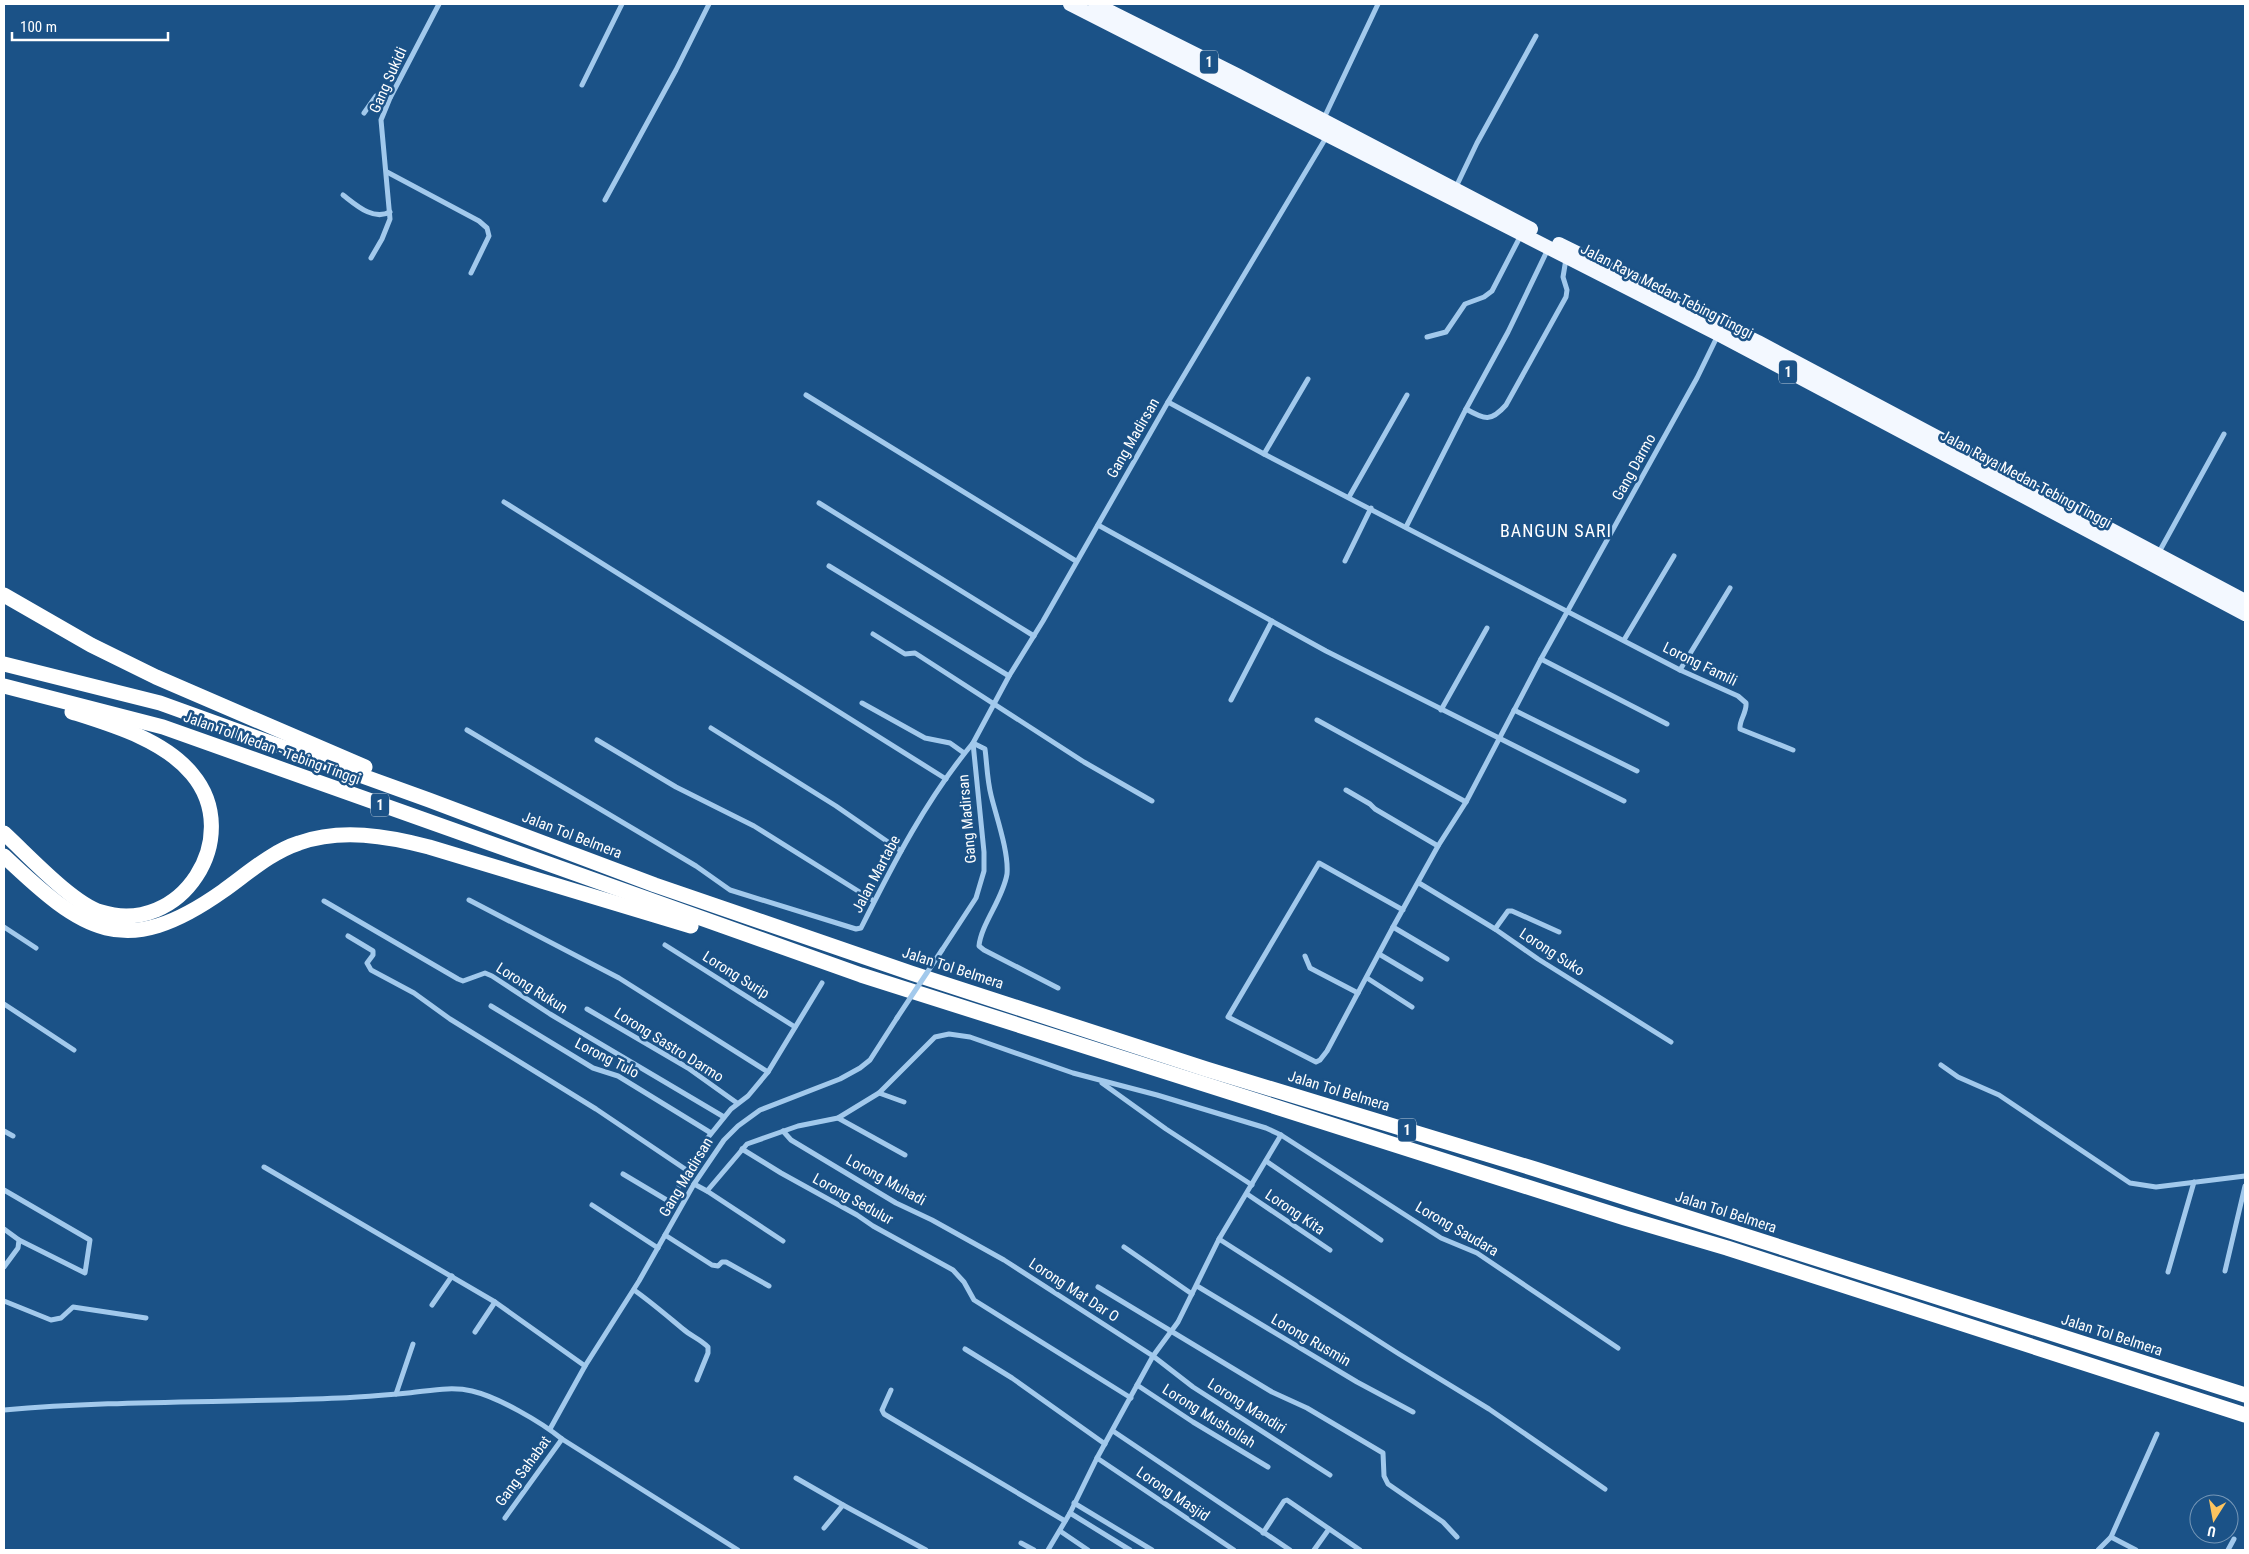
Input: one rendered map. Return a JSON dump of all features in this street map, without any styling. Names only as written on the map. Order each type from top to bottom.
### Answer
[{"type":"highway","name":"Jalan Raya Medan-Tebing Tinggi","points":[[1070,4],[1329,126],[1524,231],[1766,346],[1987,466],[2095,520],[2245,601]]},
{"type":"highway","name":"Jalan Raya Medan-Tebing Tinggi","points":[[1094,4],[1454,189],[1566,258],[1718,334],[2245,614]]},
{"type":"highway","points":[[4,595],[91,645],[148,673],[343,757],[429,800]]},
{"type":"highway","name":"Jalan Tol Medan - Tebing Tinggi","points":[[4,664],[160,704],[429,800]]},
{"type":"highway","name":"Jalan Tol Medan - Tebing Tinggi","points":[[4,686],[163,727],[751,938]]},
{"type":"highway","points":[[4,690],[81,715],[162,748],[180,761],[204,790],[211,808],[213,823],[207,854],[192,883],[182,894],[160,909],[131,916],[107,913],[83,904],[4,834]]},
{"type":"highway","name":"Jalan Tol Belmera","points":[[429,800],[655,885],[877,962],[1206,1068],[1535,1169],[2245,1395]]},
{"type":"highway","points":[[4,856],[40,890],[74,916],[91,924],[126,931],[158,927],[188,914],[286,848],[324,836],[356,835],[380,837],[429,847],[684,924],[751,938]]},
{"type":"highway","name":"1","points":[[751,938],[920,995],[1625,1218],[1727,1248],[2245,1415]]},
{"type":"street","name":"Gang Sukidi","points":[[371,258],[385,233],[390,212],[381,120],[390,98],[439,4]]},
{"type":"street","points":[[582,85],[622,4]]},
{"type":"street","points":[[605,200],[676,70],[709,4]]},
{"type":"street","name":"Gang Madirsan","points":[[550,1429],[585,1366],[634,1290],[694,1184],[724,1140],[738,1126],[760,1110],[840,1078],[860,1068],[870,1060],[976,898],[984,871],[984,852],[972,743],[1009,676],[1329,126],[1378,4]]},
{"type":"street","points":[[1454,189],[1476,144],[1536,36]]},
{"type":"street","points":[[364,113],[376,96],[390,98]]},
{"type":"street","points":[[387,172],[478,221],[487,228],[489,236],[471,273]]},
{"type":"street","points":[[342,195],[358,207],[374,214],[382,215],[390,212]]},
{"type":"street","points":[[1427,337],[1446,332],[1465,304],[1484,297],[1492,291],[1524,231]]},
{"type":"street","points":[[1406,527],[1466,409],[1508,332],[1548,248]]},
{"type":"street","points":[[1466,409],[1479,417],[1488,418],[1497,415],[1506,405],[1566,297],[1567,290],[1563,278],[1566,258]]},
{"type":"street","name":"Gang Darmo","points":[[1403,910],[1319,863],[1228,1017],[1316,1062],[1327,1051],[1438,846],[1466,802],[1568,610],[1698,378],[1718,334]]},
{"type":"street","points":[[1264,454],[1308,379]]},
{"type":"street","points":[[806,395],[1076,561]]},
{"type":"street","points":[[1349,497],[1406,395]]},
{"type":"street","name":"Lorong Famili","points":[[1168,402],[1264,454],[1568,610],[1680,670],[1738,696],[1746,703],[1747,708],[1740,723],[1740,729],[1793,750]]},
{"type":"street","points":[[2157,554],[2224,434]]},
{"type":"street","points":[[504,502],[946,779]]},
{"type":"street","points":[[819,503],[1034,636]]},
{"type":"street","points":[[1345,561],[1371,508]]},
{"type":"street","points":[[1098,525],[1272,621],[1441,710],[1624,801]]},
{"type":"street","points":[[1624,640],[1674,556]]},
{"type":"street","points":[[829,566],[1009,676]]},
{"type":"street","points":[[1680,670],[1730,588]]},
{"type":"street","points":[[1231,700],[1272,621]]},
{"type":"street","points":[[1441,710],[1487,628]]},
{"type":"street","points":[[874,634],[904,654],[915,653],[1084,762],[1152,801]]},
{"type":"street","points":[[1541,659],[1667,724]]},
{"type":"street","points":[[862,703],[925,738],[950,743],[964,753]]},
{"type":"street","points":[[1514,710],[1637,771]]},
{"type":"street","points":[[1317,720],[1466,802]]},
{"type":"street","points":[[711,728],[836,806],[901,851]]},
{"type":"street","name":"Jalan Martabe","points":[[467,730],[696,866],[730,890],[856,929],[861,928],[901,851],[946,779],[972,743]]},
{"type":"street","points":[[597,740],[676,787],[754,826],[874,901]]},
{"type":"street","points":[[972,743],[985,749],[987,777],[1000,827],[1007,872],[994,912],[980,939],[979,946],[1058,988]]},
{"type":"street","points":[[1346,790],[1438,846]]},
{"type":"street","name":"Lorong Suko","points":[[1419,883],[1495,929],[1538,959],[1671,1042]]},
{"type":"street","points":[[468,900],[619,978],[768,1072]]},
{"type":"street","name":"Lorong Rukun","points":[[324,901],[458,979],[464,981],[485,973],[492,976],[550,1014],[724,1117]]},
{"type":"street","points":[[1495,929],[1504,915],[1508,911],[1512,911],[1559,932]]},
{"type":"street","points":[[4,927],[36,948]]},
{"type":"street","points":[[1393,928],[1447,959]]},
{"type":"street","points":[[348,936],[373,951],[373,956],[367,963],[370,970],[414,993],[450,1019],[596,1109],[688,1171]]},
{"type":"street","name":"Lorong Surip","points":[[665,945],[795,1027]]},
{"type":"street","points":[[1379,954],[1421,979]]},
{"type":"street","points":[[1305,956],[1307,965],[1310,968],[1358,993]]},
{"type":"street","points":[[1367,978],[1412,1007]]},
{"type":"street","points":[[670,1202],[711,1133],[737,1103],[752,1092],[768,1072],[822,983]]},
{"type":"street","points":[[4,1004],[74,1050]]},
{"type":"street","name":"Lorong Tulo","points":[[491,1006],[593,1068],[618,1076],[711,1133]]},
{"type":"street","name":"Lorong Sastro Darmo","points":[[587,1009],[688,1068],[737,1103]]},
{"type":"street","points":[[706,1191],[742,1149],[760,1138],[838,1118],[879,1093],[935,1037],[949,1034],[970,1037],[1099,1081],[1166,1129],[1252,1185]]},
{"type":"street","points":[[1941,1065],[1958,1077],[1999,1095],[2130,1183],[2156,1187],[2245,1176]]},
{"type":"street","name":"Lorong Saudara","points":[[1099,1081],[1157,1095],[1266,1128],[1281,1135],[1441,1238],[1477,1253],[1618,1348]]},
{"type":"street","points":[[879,1093],[904,1102]]},
{"type":"street","points":[[838,1118],[904,1155]]},
{"type":"street","points":[[4,1131],[13,1136]]},
{"type":"street","name":"Lorong Muhadi","points":[[783,1131],[791,1140],[896,1204],[932,1220],[980,1246]]},
{"type":"street","points":[[1048,1550],[1066,1521],[1137,1384],[1198,1286],[1219,1239],[1281,1135]]},
{"type":"street","name":"Lorong Sedulur","points":[[742,1149],[952,1270],[964,1282],[974,1300],[1131,1398]]},
{"type":"street","points":[[1266,1161],[1381,1240]]},
{"type":"street","points":[[264,1167],[495,1302],[585,1366]]},
{"type":"street","points":[[623,1174],[680,1209]]},
{"type":"street","points":[[2168,1272],[2194,1182]]},
{"type":"street","points":[[694,1184],[783,1241]]},
{"type":"street","points":[[2225,1271],[2245,1186]]},
{"type":"street","points":[[4,1190],[90,1240],[85,1274],[19,1240],[4,1229]]},
{"type":"street","name":"Lorong Kita","points":[[1247,1194],[1330,1250]]},
{"type":"street","points":[[592,1205],[658,1248]]},
{"type":"street","points":[[666,1235],[712,1265],[726,1262],[769,1286]]},
{"type":"street","points":[[1219,1239],[1489,1409],[1605,1489]]},
{"type":"street","points":[[4,1267],[18,1248],[19,1240]]},
{"type":"street","name":"Lorong Mat Dar O","points":[[980,1246],[1153,1356]]},
{"type":"street","points":[[1124,1247],[1192,1294]]},
{"type":"street","points":[[432,1305],[452,1276]]},
{"type":"street","name":"Lorong Rusmin","points":[[1198,1286],[1256,1322],[1413,1412]]},
{"type":"street","points":[[1098,1287],[1272,1392],[1307,1408],[1383,1453],[1384,1476],[1388,1484],[1442,1522],[1457,1537]]},
{"type":"street","points":[[634,1290],[660,1308],[684,1330],[700,1339],[708,1347],[708,1353],[697,1380]]},
{"type":"street","points":[[4,1301],[51,1320],[61,1318],[73,1307],[146,1318]]},
{"type":"street","points":[[475,1332],[495,1302]]},
{"type":"street","points":[[396,1394],[413,1344]]},
{"type":"street","points":[[965,1349],[1012,1378],[1105,1444]]},
{"type":"street","name":"Lorong Mandiri","points":[[1153,1356],[1193,1387],[1330,1475]]},
{"type":"street","name":"Lorong Mushollah","points":[[1137,1384],[1193,1422],[1268,1468]]},
{"type":"street","points":[[4,1410],[118,1403],[247,1402],[396,1394],[452,1388],[472,1391],[494,1398],[550,1429],[562,1439],[738,1550]]},
{"type":"street","points":[[891,1390],[882,1410],[884,1414],[1066,1521]]},
{"type":"street","points":[[1113,1431],[1290,1550]]},
{"type":"street","points":[[2098,1550],[2111,1537],[2157,1434]]},
{"type":"street","name":"Gang Sahabat","points":[[505,1518],[562,1439]]},
{"type":"street","name":"Lorong Masjid","points":[[1097,1458],[1234,1550]]},
{"type":"street","points":[[796,1478],[926,1550]]},
{"type":"street","points":[[1264,1533],[1287,1500],[1360,1550]]},
{"type":"street","points":[[1074,1503],[1152,1550]]},
{"type":"street","points":[[824,1528],[843,1505]]},
{"type":"street","points":[[1070,1513],[1130,1550]]},
{"type":"street","points":[[1314,1550],[1329,1529]]},
{"type":"street","points":[[1060,1531],[1088,1550]]},
{"type":"street","points":[[2111,1537],[2136,1550]]},
{"type":"street","points":[[1021,1543],[1034,1550]]},
{"type":"district","name":"BANGUN SARI","points":[[1556,531]]}]
